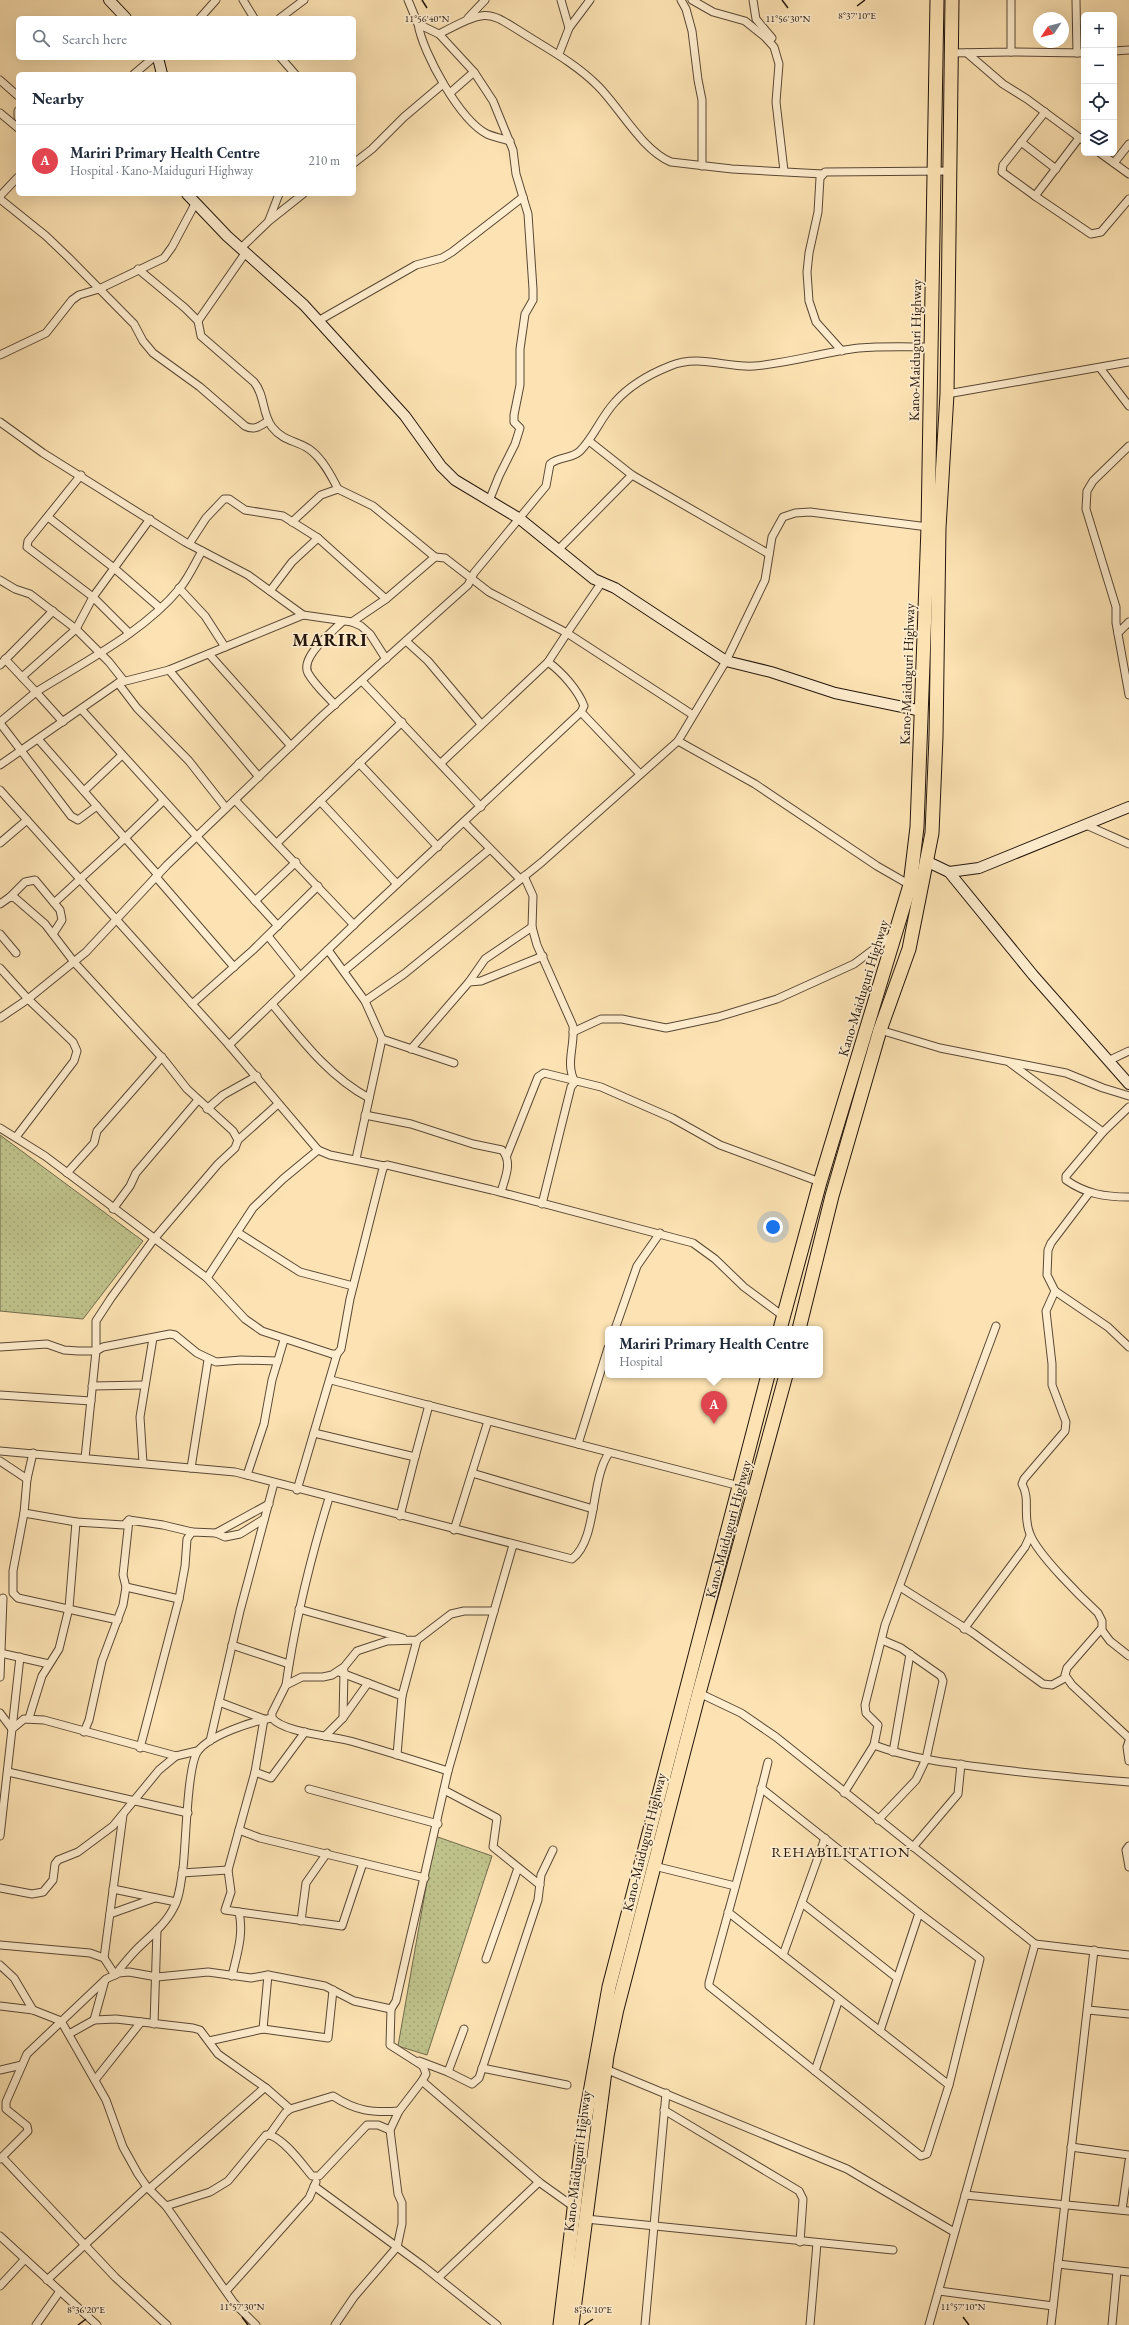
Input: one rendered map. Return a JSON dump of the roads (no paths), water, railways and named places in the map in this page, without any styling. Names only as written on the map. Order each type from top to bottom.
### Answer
[{"type":"highway","name":"Kano-Maiduguri Highway","points":[[781,1326],[820,1182],[910,884],[917,827],[928,527],[937,0]]},
{"type":"highway","name":"Kano-Maiduguri Highway","points":[[800,1326],[832,1196],[880,1030],[909,948],[932,833],[939,528],[947,394],[952,0]]},
{"type":"highway","name":"Kano-Maiduguri Highway","points":[[572,2325],[586,2219],[599,2067],[609,1987],[767,1378]]},
{"type":"highway","name":"Kano-Maiduguri Highway","points":[[560,2325],[574,2207],[599,2067],[617,2008],[699,1693],[785,1378]]},
{"type":"street","points":[[109,0],[124,16]]},
{"type":"street","points":[[202,16],[216,0]]},
{"type":"street","points":[[243,0],[253,16]]},
{"type":"street","points":[[283,16],[304,0]]},
{"type":"street","points":[[408,0],[418,24],[424,48],[443,84],[480,129],[487,134],[510,141]]},
{"type":"street","points":[[468,19],[485,0]]},
{"type":"street","points":[[561,0],[569,28]]},
{"type":"street","points":[[559,54],[569,28],[590,0]]},
{"type":"street","points":[[681,0],[686,9],[692,31],[702,100],[702,166]]},
{"type":"street","points":[[692,0],[713,12],[744,21],[766,37],[774,47]]},
{"type":"street","points":[[753,0],[756,19],[774,40],[774,47],[779,64],[776,102],[784,170]]},
{"type":"street","points":[[1011,0],[1011,52]]},
{"type":"street","points":[[951,52],[1080,53],[1076,0]]},
{"type":"street","points":[[439,34],[468,19],[488,14],[501,19],[559,54],[599,87],[662,158],[683,165],[784,170],[823,174],[950,171]]},
{"type":"street","points":[[418,24],[439,34],[474,72],[492,101],[510,141],[522,197],[528,214],[533,300],[525,314],[520,349],[520,385],[514,416],[514,422],[520,428],[515,444],[499,476],[489,501]]},
{"type":"street","points":[[1117,51],[1129,50]]},
{"type":"street","points":[[967,53],[999,82],[1045,112],[1081,139]]},
{"type":"street","points":[[137,72],[156,60]]},
{"type":"street","points":[[158,60],[161,72]]},
{"type":"street","points":[[283,60],[292,72]]},
{"type":"street","points":[[450,93],[474,72]]},
{"type":"street","points":[[0,80],[16,94]]},
{"type":"street","points":[[356,161],[372,149],[404,117],[443,84]]},
{"type":"street","points":[[1045,112],[1003,165],[1002,172],[1091,234],[1101,232],[1129,199]]},
{"type":"street","points":[[0,113],[16,126]]},
{"type":"street","points":[[1035,196],[1056,169],[1081,141]]},
{"type":"street","points":[[1021,142],[1056,169]]},
{"type":"street","points":[[1114,163],[1129,144]]},
{"type":"street","points":[[1104,156],[1129,174]]},
{"type":"street","points":[[823,174],[820,178],[818,212],[807,272],[809,301],[816,322],[842,351]]},
{"type":"street","points":[[16,179],[0,198],[46,236],[134,324],[143,341],[153,353],[200,387],[246,426],[250,428],[257,428],[268,421]]},
{"type":"street","points":[[189,196],[243,250],[299,300],[405,416],[441,466],[455,480],[520,519],[559,549],[588,574],[614,588],[726,661],[771,672],[835,693],[922,711]]},
{"type":"street","points":[[269,221],[278,196]]},
{"type":"street","points":[[198,321],[243,250],[269,221],[301,196]]},
{"type":"street","points":[[318,321],[416,265],[442,258],[452,252],[522,197]]},
{"type":"street","points":[[1,352],[39,338],[56,323],[72,300],[80,295],[99,289],[166,256],[195,204]]},
{"type":"street","points":[[138,270],[185,308],[198,321],[201,336],[258,387],[268,421],[280,435],[291,443],[307,448],[316,456],[338,489],[373,506],[435,557],[445,558],[472,577],[489,592],[568,632],[693,715]]},
{"type":"street","points":[[0,1018],[28,999],[86,952],[157,876],[226,808],[334,705],[468,585],[472,577],[546,486],[550,464],[560,457],[578,453],[588,441],[614,402],[636,384],[671,366],[687,362],[712,361],[752,366],[797,361],[842,351],[886,346],[931,347]]},
{"type":"street","points":[[947,394],[1129,362]]},
{"type":"street","points":[[1100,368],[1129,406]]},
{"type":"street","points":[[0,422],[43,453],[81,475],[188,544],[248,575],[303,615],[352,622],[361,626],[370,634],[386,659]]},
{"type":"street","points":[[588,441],[632,475],[769,554]]},
{"type":"street","points":[[1129,446],[1093,481],[1087,491],[1086,509],[1116,607],[1118,633],[1129,695]]},
{"type":"street","points":[[81,475],[28,541],[27,547],[93,597],[130,633]]},
{"type":"street","points":[[559,549],[632,475]]},
{"type":"street","points":[[292,522],[321,495],[338,489]]},
{"type":"street","points":[[188,544],[206,518],[224,499],[229,499],[245,510],[283,516],[318,538],[386,599]]},
{"type":"street","points":[[365,1001],[404,974],[522,878],[678,741],[726,661],[765,580],[772,537],[783,517],[795,513],[810,512],[928,527]]},
{"type":"street","points":[[48,517],[114,568],[160,608]]},
{"type":"street","points":[[22,677],[76,629],[93,597],[150,519]]},
{"type":"street","points":[[270,591],[292,562],[318,538]]},
{"type":"street","points":[[97,806],[84,818],[78,820],[71,816],[0,723],[36,692],[130,633],[160,608],[179,588],[202,551]]},
{"type":"street","points":[[352,622],[386,599],[435,557]]},
{"type":"street","points":[[0,580],[30,594],[76,629],[99,652],[142,713],[189,761],[226,808]]},
{"type":"street","points":[[441,763],[548,662],[602,582]]},
{"type":"street","points":[[179,588],[205,616],[225,647]]},
{"type":"street","points":[[52,611],[3,662],[22,677],[63,722]]},
{"type":"street","points":[[0,765],[121,682],[169,670],[303,615]]},
{"type":"street","points":[[334,705],[308,673],[306,663],[312,653],[343,621]]},
{"type":"street","points":[[1118,633],[1129,622]]},
{"type":"street","points":[[406,641],[428,661],[481,724]]},
{"type":"street","points":[[209,654],[291,746]]},
{"type":"street","points":[[229,1045],[397,884],[581,712],[584,706],[581,698],[555,667],[548,662]]},
{"type":"street","points":[[169,670],[259,777]]},
{"type":"street","points":[[362,680],[481,807]]},
{"type":"street","points":[[81,709],[196,838],[278,926]]},
{"type":"street","points":[[581,712],[640,774]]},
{"type":"street","points":[[277,843],[402,722]]},
{"type":"street","points":[[38,739],[125,838],[234,967]]},
{"type":"street","points":[[678,741],[755,784],[877,866],[910,884]]},
{"type":"street","points":[[84,791],[122,755]]},
{"type":"street","points":[[359,763],[438,847]]},
{"type":"street","points":[[0,790],[257,1076],[278,1104],[318,1150],[330,1155],[356,1159],[384,1166],[394,1166],[502,1192],[542,1204],[660,1233],[693,1243],[715,1258],[744,1287],[783,1316]]},
{"type":"street","points":[[235,800],[296,862],[354,925]]},
{"type":"street","points":[[54,903],[82,880],[163,801]]},
{"type":"street","points":[[320,801],[397,884]]},
{"type":"street","points":[[949,872],[979,868],[1129,807]]},
{"type":"street","points":[[0,843],[26,820]]},
{"type":"street","points":[[464,822],[490,849],[522,878],[533,896],[532,927],[573,1032],[570,1072],[575,1082]]},
{"type":"street","points":[[1086,825],[1129,844]]},
{"type":"street","points":[[344,971],[490,849]]},
{"type":"street","points":[[926,861],[949,872],[1033,975],[1110,1060],[1129,1084]]},
{"type":"street","points":[[255,901],[296,862]]},
{"type":"street","points":[[0,904],[26,882],[35,880],[60,910],[62,920],[53,934]]},
{"type":"street","points":[[192,1004],[268,936],[318,886]]},
{"type":"street","points":[[10,897],[15,898],[45,924],[74,962],[162,1058],[198,1100],[233,1131],[238,1140]]},
{"type":"street","points":[[411,1049],[469,982],[485,959],[532,927]]},
{"type":"street","points":[[573,1032],[601,1019],[622,1019],[666,1028],[718,1017],[778,999],[854,964],[896,933]]},
{"type":"street","points":[[0,934],[16,953]]},
{"type":"street","points":[[268,936],[300,976]]},
{"type":"street","points":[[328,950],[365,1001],[382,1039],[356,1159]]},
{"type":"street","points":[[469,982],[481,980],[543,956]]},
{"type":"street","points":[[0,968],[28,999],[73,1042],[77,1051],[74,1061],[16,1137]]},
{"type":"street","points":[[272,1004],[320,1061],[350,1088],[369,1098]]},
{"type":"street","points":[[880,1030],[940,1048],[1066,1073],[1102,1088],[1129,1096]]},
{"type":"street","points":[[382,1039],[454,1063]]},
{"type":"street","points":[[1110,1060],[1129,1052]]},
{"type":"street","points":[[67,1173],[94,1143],[96,1131],[162,1058]]},
{"type":"street","points":[[1007,1061],[1103,1132]]},
{"type":"street","points":[[502,1192],[508,1165],[507,1155],[538,1077],[544,1074],[575,1082],[580,1080],[601,1087],[672,1118],[720,1145],[820,1182]]},
{"type":"street","points":[[207,1109],[223,1095],[257,1076]]},
{"type":"street","points":[[542,1204],[571,1087],[575,1082]]},
{"type":"street","points":[[113,1209],[130,1186],[136,1173],[198,1100]]},
{"type":"street","points":[[85,1458],[96,1351],[96,1322],[111,1298],[154,1239],[218,1164],[236,1148],[238,1140],[278,1104]]},
{"type":"street","points":[[1129,1107],[1103,1132],[1066,1176],[1066,1180],[1089,1193],[1107,1197],[1129,1197]]},
{"type":"street","points":[[365,1115],[411,1124],[473,1144],[502,1150],[507,1155]]},
{"type":"street","points":[[0,1128],[16,1137],[67,1173],[207,1278],[245,1319],[262,1331],[284,1340],[337,1354]]},
{"type":"street","points":[[207,1278],[253,1208],[283,1179],[318,1150]]},
{"type":"street","points":[[298,1490],[331,1380],[337,1354],[341,1349],[353,1286],[384,1166]]},
{"type":"street","points":[[1089,1193],[1071,1215],[1048,1250],[1047,1275],[1055,1291],[1108,1327],[1129,1347]]},
{"type":"street","points":[[237,1232],[300,1272],[353,1286]]},
{"type":"street","points":[[616,1326],[637,1266],[660,1233]]},
{"type":"street","points":[[1055,1291],[1046,1311],[1052,1364],[1051,1377],[1066,1422],[1065,1431],[1022,1484],[1027,1498],[1025,1519],[1030,1536],[1039,1550],[1098,1614],[1102,1621],[1102,1629],[1110,1642],[1129,1656]]},
{"type":"street","points":[[844,1793],[874,1745],[878,1726],[866,1713],[865,1705],[882,1640],[996,1326]]},
{"type":"street","points":[[0,1347],[47,1344],[64,1350],[96,1351],[103,1347],[175,1335],[208,1360],[216,1362],[241,1360],[278,1361]]},
{"type":"street","points":[[142,1463],[140,1417],[152,1338]]},
{"type":"street","points":[[247,1476],[264,1424],[272,1380],[284,1340]]},
{"type":"street","points":[[578,1444],[605,1358]]},
{"type":"street","points":[[191,1468],[208,1360]]},
{"type":"street","points":[[331,1380],[755,1490]]},
{"type":"street","points":[[92,1386],[144,1385]]},
{"type":"street","points":[[0,1395],[91,1401]]},
{"type":"street","points":[[400,1516],[429,1405]]},
{"type":"street","points":[[454,1530],[488,1420]]},
{"type":"street","points":[[314,1434],[415,1457]]},
{"type":"street","points":[[0,1451],[235,1472],[298,1490],[572,1559],[581,1553],[593,1508],[602,1463],[609,1452]]},
{"type":"street","points":[[33,1454],[27,1479],[24,1513],[13,1571],[13,1593],[18,1598],[118,1620]]},
{"type":"street","points":[[0,1461],[27,1479]]},
{"type":"street","points":[[472,1473],[593,1508]]},
{"type":"street","points":[[210,1741],[232,1644],[274,1483]]},
{"type":"street","points":[[272,1718],[277,1703],[286,1685],[298,1609],[308,1566],[329,1498]]},
{"type":"street","points":[[216,1533],[269,1504]]},
{"type":"street","points":[[24,1513],[76,1522],[124,1525],[129,1520]]},
{"type":"street","points":[[129,1520],[163,1525],[192,1532],[216,1533],[225,1537],[240,1534],[264,1519]]},
{"type":"street","points":[[84,1732],[89,1720],[101,1666],[118,1620],[126,1587],[123,1574],[129,1520]]},
{"type":"street","points":[[29,1718],[42,1676],[59,1649],[69,1608],[76,1522]]},
{"type":"street","points":[[140,1748],[180,1599],[187,1539],[192,1532]]},
{"type":"street","points":[[964,1629],[1025,1547],[1030,1536]]},
{"type":"street","points":[[335,2325],[354,2297],[397,2247],[402,2224],[402,2204],[398,2194],[390,2130],[399,2111],[426,2074],[423,2066],[390,2045],[391,2009],[396,2001],[438,1824],[448,1771],[513,1545]]},
{"type":"street","points":[[126,1587],[180,1599]]},
{"type":"street","points":[[900,1587],[964,1629],[984,1640],[1043,1684],[1052,1685],[1065,1678]]},
{"type":"street","points":[[0,1677],[1,1598],[13,1593]]},
{"type":"street","points":[[298,1609],[409,1640]]},
{"type":"street","points":[[286,1685],[302,1676],[324,1677],[342,1671],[357,1651],[374,1644],[417,1640],[451,1614],[464,1611],[494,1611]]},
{"type":"street","points":[[1065,1678],[1067,1668],[1097,1632],[1102,1629]]},
{"type":"street","points":[[397,1755],[402,1696],[417,1640]]},
{"type":"street","points":[[878,1820],[916,1780],[926,1759],[942,1678],[910,1654],[882,1640]]},
{"type":"street","points":[[232,1644],[289,1664]]},
{"type":"street","points":[[0,1653],[49,1664]]},
{"type":"street","points":[[893,1752],[910,1654]]},
{"type":"street","points":[[0,1836],[20,1657]]},
{"type":"street","points":[[342,1671],[402,1696]]},
{"type":"street","points":[[342,1671],[343,1718]]},
{"type":"street","points":[[1065,1678],[1129,1740],[1127,1746],[1129,1762]]},
{"type":"street","points":[[325,1736],[343,1718],[368,1683]]},
{"type":"street","points":[[699,1693],[741,1713],[759,1725],[1035,1944],[1129,1955]]},
{"type":"street","points":[[219,1702],[264,1719]]},
{"type":"street","points":[[0,1713],[12,1729]]},
{"type":"street","points":[[12,1729],[18,1722],[29,1718],[140,1748],[176,1756],[197,1752],[210,1741],[246,1724],[272,1718]]},
{"type":"street","points":[[272,1718],[276,1722],[305,1732],[352,1741],[448,1771]]},
{"type":"street","points":[[264,1719],[255,1772],[228,1870],[230,1892],[225,1910],[342,1926],[363,1863]]},
{"type":"street","points":[[255,1772],[271,1778],[305,1732]]},
{"type":"street","points":[[874,1745],[893,1752],[926,1759],[1054,1776],[1129,1782]]},
{"type":"street","points":[[115,1975],[136,1950],[157,1930],[174,1909],[182,1873],[190,1776],[197,1752]]},
{"type":"street","points":[[0,1888],[32,1894],[43,1892],[53,1880],[55,1864],[58,1860],[78,1852],[113,1826],[159,1770],[176,1756]]},
{"type":"street","points":[[761,1788],[919,1913],[980,1959],[949,2085],[927,2154],[920,2156],[709,1986],[736,1886],[761,1788],[768,1762]]},
{"type":"street","points":[[913,1847],[958,1794],[961,1764]]},
{"type":"street","points":[[8,1772],[188,1813]]},
{"type":"street","points":[[309,1789],[438,1824]]},
{"type":"street","points":[[444,1790],[497,1818],[493,1847],[540,1886]]},
{"type":"street","points":[[104,1958],[123,1814]]},
{"type":"street","points":[[240,1830],[260,1838],[327,1853],[425,1878]]},
{"type":"street","points":[[783,1955],[825,1838]]},
{"type":"street","points":[[1129,1846],[1126,1850],[1129,1867]]},
{"type":"street","points":[[413,2059],[448,2072],[472,2084],[479,2078],[538,1900],[542,1875],[553,1850]]},
{"type":"street","points":[[302,1921],[306,1883],[327,1853]]},
{"type":"street","points":[[654,1866],[736,1886]]},
{"type":"street","points":[[486,1959],[518,1868]]},
{"type":"street","points":[[182,1873],[228,1870]]},
{"type":"street","points":[[113,1889],[176,1902]]},
{"type":"street","points":[[110,1914],[155,1898]]},
{"type":"street","points":[[802,1903],[898,1978]]},
{"type":"street","points":[[232,1976],[241,1936],[239,1912]]},
{"type":"street","points":[[728,1912],[949,2085]]},
{"type":"street","points":[[880,2031],[919,1913]]},
{"type":"street","points":[[154,2024],[157,1977],[157,1930]]},
{"type":"street","points":[[929,2325],[1035,1944]]},
{"type":"street","points":[[0,1945],[90,1953],[104,1958],[115,1975]]},
{"type":"street","points":[[1051,2325],[1094,1950]]},
{"type":"street","points":[[0,1965],[14,1978],[33,2010]]},
{"type":"street","points":[[167,2325],[115,2276],[1,2158],[28,2131],[26,2126],[6,2109],[6,2102],[27,2054],[106,1979],[115,1975],[129,1972],[157,1977],[208,1972],[251,1978],[268,1975],[325,1986],[354,2001],[391,2009]]},
{"type":"street","points":[[263,2029],[268,1975]]},
{"type":"street","points":[[94,2020],[106,1979]]},
{"type":"street","points":[[209,2041],[263,2029],[328,2038],[332,1990]]},
{"type":"street","points":[[815,2071],[839,1998]]},
{"type":"street","points":[[0,2006],[33,2010],[61,2021],[106,2100],[123,2147],[148,2188],[166,2206],[226,2291],[256,2325]]},
{"type":"street","points":[[1088,2010],[1129,2014]]},
{"type":"street","points":[[69,2034],[94,2020],[116,2019],[200,2030],[218,2054],[266,2088],[290,2109]]},
{"type":"street","points":[[95,2080],[141,2022]]},
{"type":"street","points":[[448,2072],[464,2029]]},
{"type":"street","points":[[0,2070],[22,2065]]},
{"type":"street","points":[[599,2067],[666,2093],[847,2169],[954,2232]]},
{"type":"street","points":[[482,2068],[567,2085]]},
{"type":"street","points":[[422,2081],[539,2182],[574,2207]]},
{"type":"street","points":[[47,2280],[148,2188],[244,2104],[266,2088]]},
{"type":"street","points":[[645,2325],[666,2093]]},
{"type":"street","points":[[166,2206],[210,2192],[228,2181],[252,2150],[266,2135],[270,2134],[284,2113],[290,2109],[333,2096],[356,2109],[380,2112],[399,2111]]},
{"type":"street","points":[[664,2110],[799,2191],[803,2199],[800,2242]]},
{"type":"street","points":[[226,2291],[309,2198],[319,2176],[367,2125],[378,2125],[390,2130]]},
{"type":"street","points":[[270,2134],[291,2151],[312,2176],[319,2176]]},
{"type":"street","points":[[1071,2147],[1129,2155]]},
{"type":"street","points":[[965,2195],[1125,2211],[1129,2161]]},
{"type":"street","points":[[438,2278],[539,2182]]},
{"type":"street","points":[[314,2186],[438,2278],[497,2325]]},
{"type":"street","points":[[586,2219],[800,2242],[893,2250]]},
{"type":"street","points":[[0,2236],[97,2325]]},
{"type":"street","points":[[810,2325],[817,2243]]},
{"type":"street","points":[[0,2286],[25,2259]]},
{"type":"street","points":[[1058,2264],[1129,2272]]},
{"type":"street","points":[[1112,2325],[1117,2271]]},
{"type":"street","points":[[36,2325],[60,2291]]},
{"type":"street","points":[[939,2291],[1054,2306]]},
{"type":"place","name":"Mariri Primary Health Centre","points":[[714,1424]]},
{"type":"district","name":"MARIRI","points":[[330,639]]},
{"type":"district","name":"REHABILITATION","points":[[841,1851]]}]
